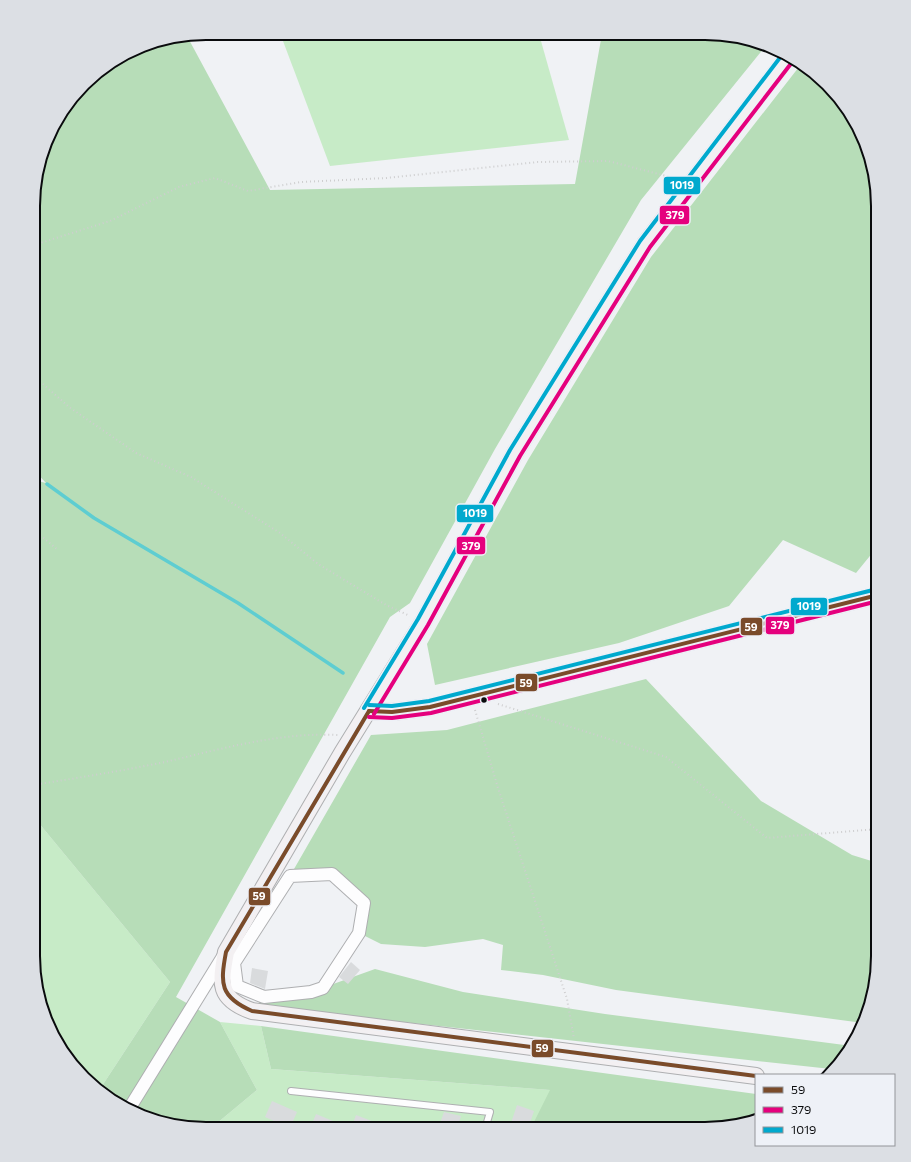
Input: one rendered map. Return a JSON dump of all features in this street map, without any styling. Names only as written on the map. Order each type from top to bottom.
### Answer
[{"type":"main road","points":[[755,1076],[252,1011],[237,1006],[228,997],[222,986],[222,970],[226,952],[353,736],[423,622],[515,453],[645,244],[785,61]]},
{"type":"main road","points":[[369,711],[392,712],[430,707],[871,597]]},
{"type":"street","points":[[332,874],[364,903],[359,933],[323,988],[311,992],[264,997],[237,986],[234,963],[290,876],[332,874]]},
{"type":"street","points":[[132,1104],[226,952]]},
{"type":"lane","points":[[291,1091],[490,1112],[487,1122]]},
{"type":"path","points":[[40,243],[110,221],[179,187],[215,178],[248,191],[301,182],[386,178],[538,162],[608,161],[691,183]]},
{"type":"path","points":[[40,381],[69,407],[136,453],[191,477],[280,533],[318,564],[386,605],[423,622]]},
{"type":"path","points":[[40,535],[58,550]]},
{"type":"path","points":[[471,696],[498,788],[567,999],[576,1052]]},
{"type":"path","points":[[494,703],[666,757],[767,838],[871,830]]},
{"type":"path","points":[[40,784],[126,770],[255,742],[324,735],[353,736]]},
{"type":"green space","points":[[283,40],[541,40],[569,140],[330,166]]},
{"type":"green space","points":[[601,40],[716,40],[737,43],[762,51],[641,200],[495,449],[410,603],[390,617],[176,997],[220,1022],[257,1090],[218,1122],[195,1122],[174,1119],[133,1105],[102,1086],[170,982],[40,824],[40,482],[46,483],[40,476],[40,195],[46,163],[57,133],[74,105],[105,74],[123,62],[153,49],[189,41],[270,190],[575,184]]},
{"type":"green space","points":[[798,68],[814,81],[837,105],[849,123],[862,153],[868,174],[871,195],[871,555],[856,573],[783,540],[729,606],[619,643],[435,685],[427,644],[528,460],[651,257]]},
{"type":"green space","points":[[646,679],[761,801],[852,855],[871,861],[871,967],[868,988],[857,1022],[616,990],[543,975],[501,970],[503,945],[483,939],[425,947],[381,944],[359,933],[364,903],[333,874],[290,876],[371,735],[447,730]]},
{"type":"green space","points":[[40,824],[170,982],[102,1086],[74,1057],[62,1039],[49,1009],[43,988],[40,967]]},
{"type":"green space","points":[[375,969],[463,992],[605,1014],[845,1045],[826,1069],[256,1006],[264,997],[311,992]]},
{"type":"green space","points":[[220,1022],[261,1026],[271,1069],[551,1090],[535,1122],[218,1122],[257,1090]]},
{"type":"green space","points":[[261,1026],[755,1094],[755,1114],[737,1119],[716,1122],[534,1122],[550,1090],[271,1069]]},
{"type":"building","points":[[351,962],[360,970],[348,984],[339,977]]},
{"type":"building","points":[[252,968],[268,971],[265,989],[250,983]]},
{"type":"building","points":[[272,1101],[297,1112],[293,1122],[276,1122],[265,1117]]},
{"type":"building","points":[[517,1105],[534,1111],[530,1122],[511,1122]]},
{"type":"building","points":[[444,1112],[461,1116],[459,1122],[440,1122]]},
{"type":"building","points":[[316,1114],[335,1122],[313,1122]]},
{"type":"building","points":[[356,1115],[374,1122],[354,1122]]},
{"type":"waterway","points":[[47,484],[94,518],[238,603],[343,673]]},
{"type":"transit line","name":"1019","points":[[364,708],[418,619],[510,450],[640,241],[780,58]]},
{"type":"transit line","name":"379","points":[[374,714],[428,625],[520,456],[650,247],[791,64]]},
{"type":"transit line","name":"1019","points":[[369,705],[392,706],[429,701],[871,590]]},
{"type":"transit line","name":"59","points":[[369,711],[392,712],[430,707],[871,597]]},
{"type":"transit line","name":"379","points":[[369,717],[392,718],[431,713],[871,603]]},
{"type":"transit line","name":"59","points":[[369,711],[226,952],[223,981],[228,995],[241,1006],[252,1011],[755,1076]]}]
